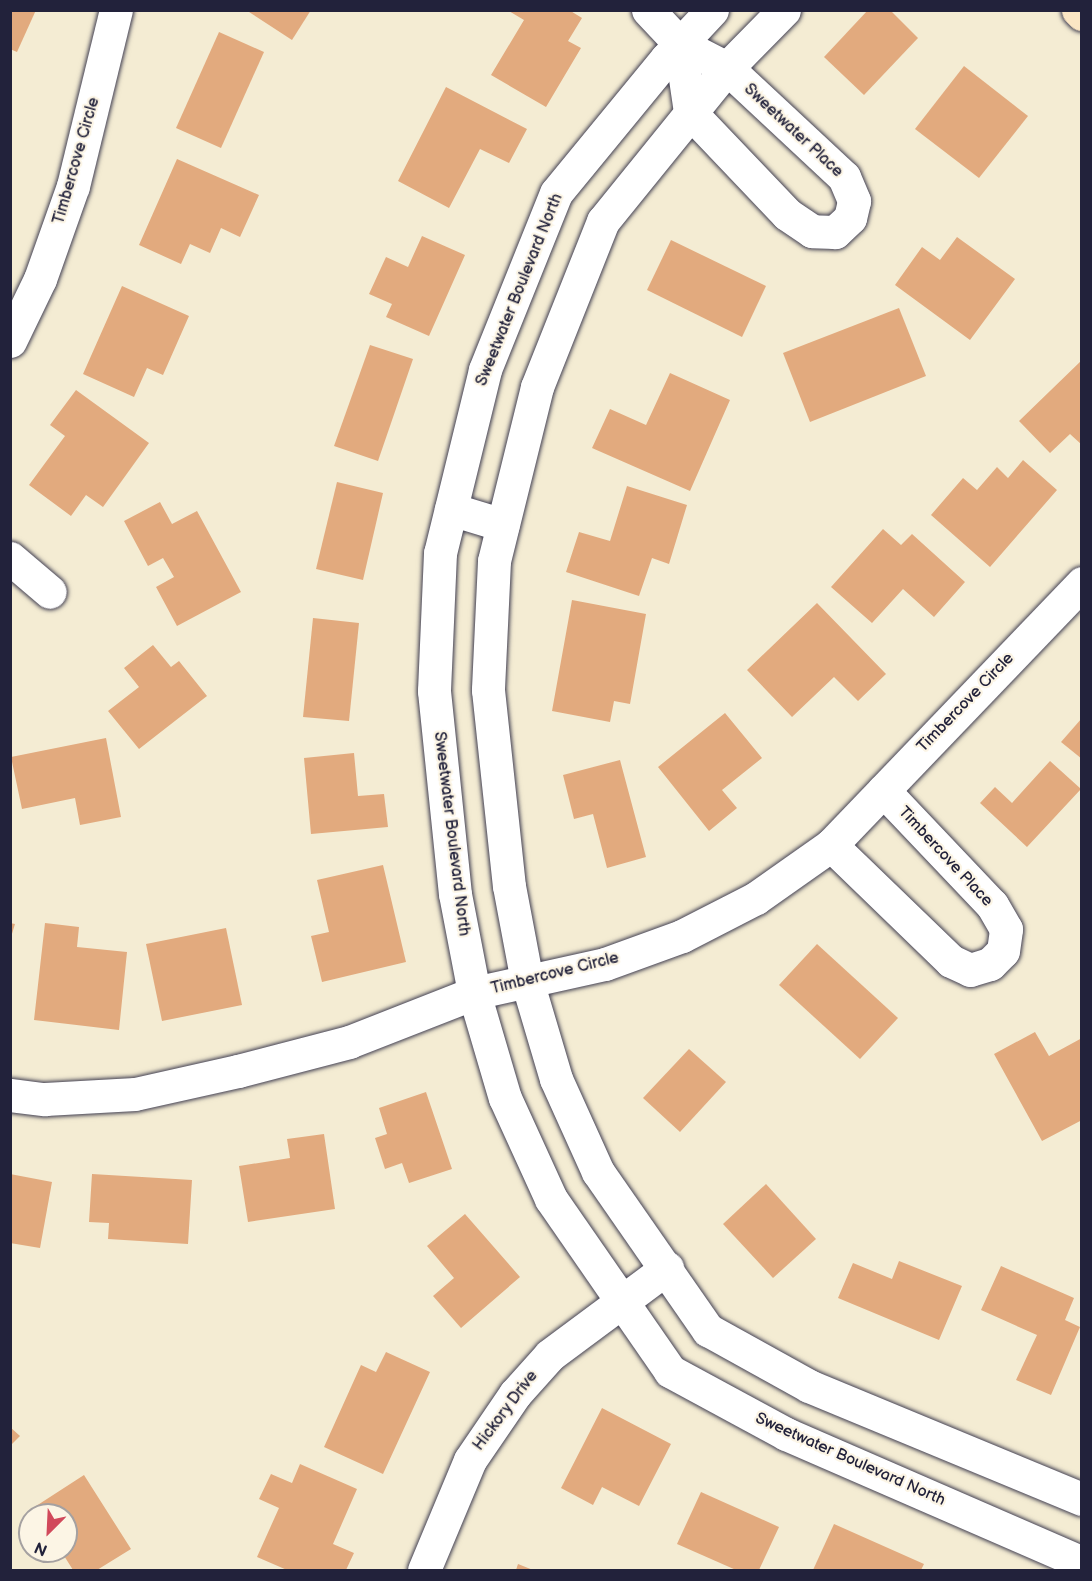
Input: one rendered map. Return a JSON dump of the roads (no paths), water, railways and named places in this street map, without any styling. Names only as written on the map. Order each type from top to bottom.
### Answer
[{"type":"street","name":"Timbercove Circle","points":[[10,341],[40,279],[73,186],[116,10]]},
{"type":"street","points":[[648,10],[680,44],[690,112]]},
{"type":"street","name":"Sweetwater Boulevard North","points":[[712,10],[680,44],[556,193],[485,370],[440,553],[434,691],[455,894],[474,993],[505,1098],[551,1199],[622,1298],[670,1371],[786,1434],[1082,1563]]},
{"type":"street","points":[[784,10],[727,69],[690,112],[603,221],[537,387],[494,561],[488,690],[509,886],[527,981],[556,1079],[598,1172],[708,1330],[809,1386],[1082,1499]]},
{"type":"street","name":"Sweetwater Place","points":[[680,44],[727,69],[844,177],[854,201],[850,218],[835,232],[812,231],[787,214],[690,112]]},
{"type":"street","points":[[451,509],[503,525]]},
{"type":"street","points":[[10,558],[50,592]]},
{"type":"street","name":"Timbercove Circle","points":[[10,1095],[45,1099],[135,1094],[349,1042],[474,993],[606,964],[682,936],[756,898],[831,845],[1082,583]]},
{"type":"street","name":"Timbercove Place","points":[[831,845],[951,961],[970,970],[990,964],[1003,951],[1006,929],[992,905],[883,789]]},
{"type":"street","name":"Hickory Drive","points":[[424,1570],[470,1460],[515,1394],[550,1355],[622,1298],[667,1268]]}]
